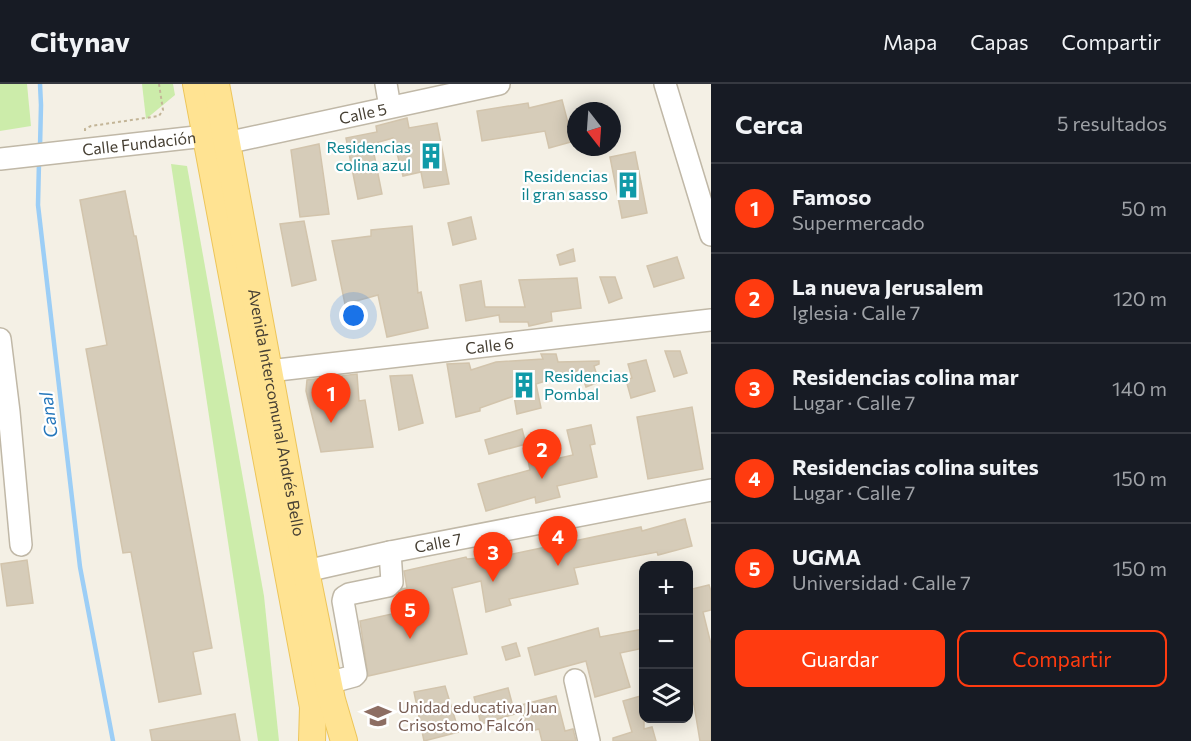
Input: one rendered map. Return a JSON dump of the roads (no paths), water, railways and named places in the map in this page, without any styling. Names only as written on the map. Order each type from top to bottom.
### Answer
[{"type":"main road","name":"Avenida Intercomunal Andrés Bello","points":[[196,84],[216,140],[269,371],[328,683],[344,741]]},
{"type":"main road","name":"Avenida Intercomunal Andrés Bello","points":[[216,84],[216,140],[313,707],[312,741]]},
{"type":"street","points":[[386,84],[390,107]]},
{"type":"street","name":"Calle 5","points":[[216,140],[499,84]]},
{"type":"street","points":[[665,84],[711,235]]},
{"type":"street","name":"Calle Fundación","points":[[4,158],[216,140]]},
{"type":"street","name":"Calle 6","points":[[269,371],[711,320]]},
{"type":"street","points":[[0,339],[4,413],[21,545]]},
{"type":"street","name":"Calle 7","points":[[306,571],[390,552],[711,490]]},
{"type":"street","points":[[328,683],[356,674],[344,597],[388,586],[392,582],[390,552]]},
{"type":"street","points":[[575,680],[589,741]]},
{"type":"waterway","name":"Canal","points":[[40,84],[40,147]]},
{"type":"waterway","name":"Canal","points":[[39,162],[38,205],[80,567],[113,741]]},
{"type":"place","name":"Residencias colina azul","points":[[431,156]]},
{"type":"place","name":"Residencias il gran sasso","points":[[628,185]]},
{"type":"place","name":"Residencias Pombal","points":[[524,385]]},
{"type":"place","name":"Famoso","points":[[331,423]]},
{"type":"place","name":"La nueva Jerusalem","points":[[542,479]]},
{"type":"place","name":"Residencias colina suites","points":[[558,566]]},
{"type":"place","name":"Residencias colina mar","points":[[493,582]]},
{"type":"place","name":"UGMA","points":[[410,639]]},
{"type":"place","name":"Unidad educativa Juan Crisostomo Falcón","points":[[378,716]]}]
